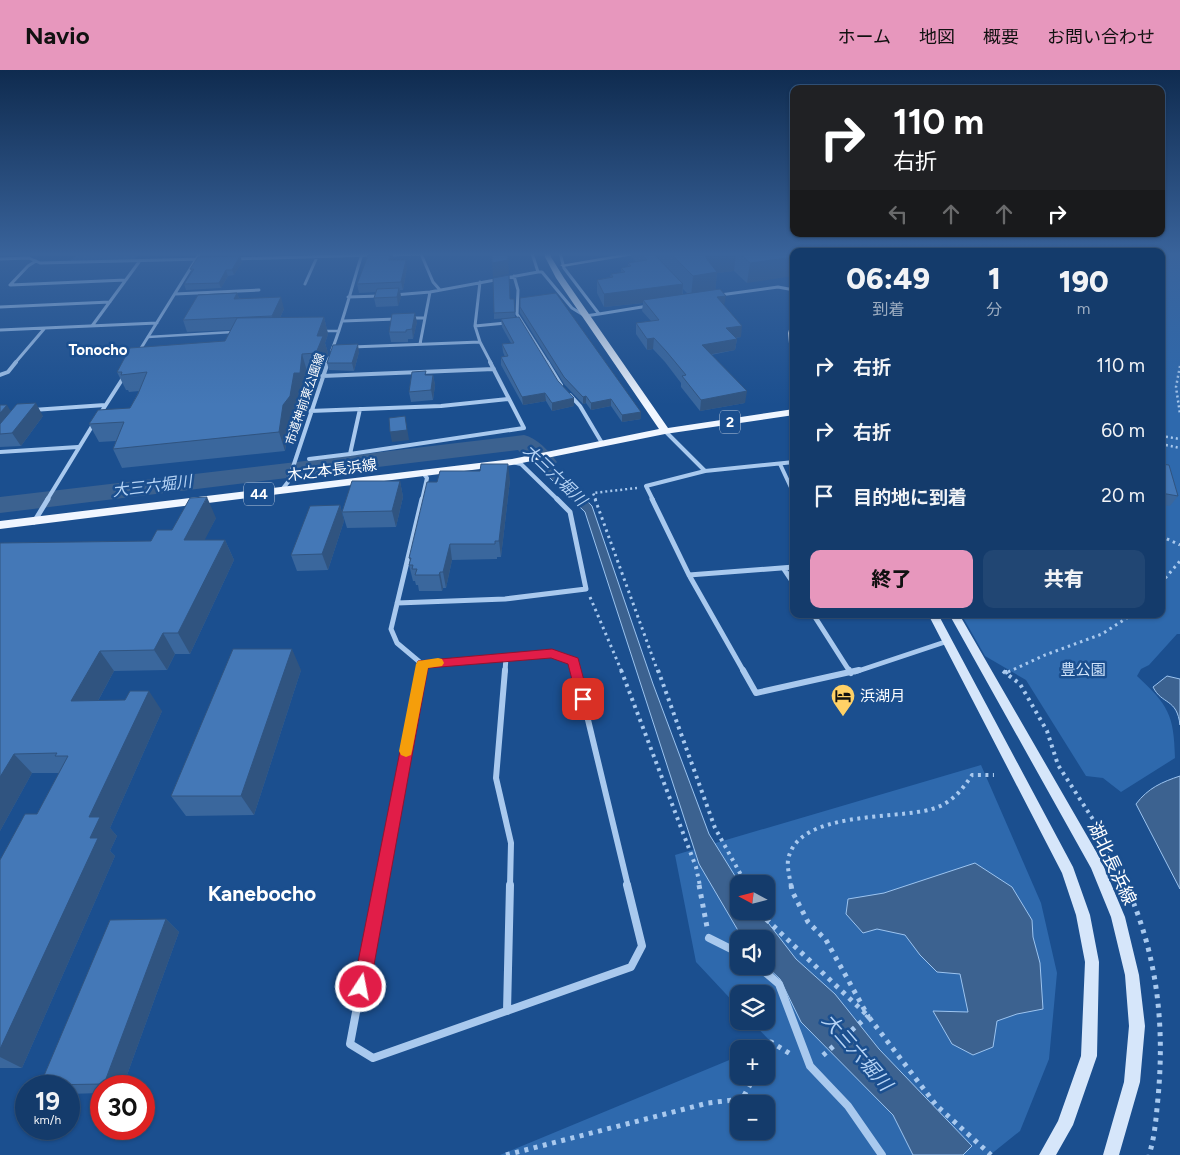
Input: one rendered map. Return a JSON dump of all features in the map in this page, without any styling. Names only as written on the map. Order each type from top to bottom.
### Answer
[{"type":"main road","points":[[577,304],[665,431]]},
{"type":"main road","name":"2","points":[[665,431],[790,413]]},
{"type":"main road","name":"木之本長浜線","points":[[0,525],[280,492],[515,461],[665,431]]},
{"type":"main road","points":[[936,618],[1068,871],[1083,915],[1092,962],[1089,1056],[1065,1125],[1047,1155]]},
{"type":"main road","name":"湖北長浜線","points":[[956,618],[1096,864],[1118,917],[1132,975],[1137,1026],[1132,1082],[1111,1155]]},
{"type":"street","points":[[0,307],[74,304]]},
{"type":"street","points":[[92,326],[109,304]]},
{"type":"street","points":[[134,360],[169,304]]},
{"type":"street","name":"市道神前東公園線","points":[[280,492],[288,482],[310,411],[343,321],[347,304]]},
{"type":"street","points":[[420,344],[427,304]]},
{"type":"street","points":[[309,459],[524,428],[477,337],[475,326],[478,304]]},
{"type":"street","points":[[517,304],[517,314],[561,386]]},
{"type":"street","points":[[568,304],[585,316],[653,306]]},
{"type":"street","points":[[591,304],[599,314]]},
{"type":"street","points":[[406,318],[424,318]]},
{"type":"street","points":[[343,321],[397,319]]},
{"type":"street","points":[[475,326],[521,321]]},
{"type":"street","points":[[0,330],[157,323]]},
{"type":"street","points":[[0,376],[8,372],[44,329]]},
{"type":"street","points":[[333,348],[480,342]]},
{"type":"street","points":[[34,522],[78,447],[129,368]]},
{"type":"street","points":[[322,376],[494,369]]},
{"type":"street","points":[[568,393],[580,406],[602,443]]},
{"type":"street","points":[[310,411],[441,406],[508,399]]},
{"type":"street","points":[[24,411],[105,406]]},
{"type":"street","points":[[350,454],[360,409]]},
{"type":"street","points":[[665,431],[705,471]]},
{"type":"street","points":[[0,452],[78,447]]},
{"type":"street","points":[[396,603],[505,599],[586,589],[570,512],[521,464],[515,461]]},
{"type":"street","points":[[790,463],[705,471],[646,486],[689,575],[756,693],[851,672],[949,641]]},
{"type":"street","points":[[780,464],[790,485]]},
{"type":"street","points":[[422,664],[350,1044],[373,1058],[631,967],[642,946],[574,661],[552,653],[422,664],[397,644],[391,629],[426,478],[423,473]]},
{"type":"street","points":[[689,575],[790,568]]},
{"type":"street","points":[[784,569],[790,578]]},
{"type":"street","points":[[816,618],[851,672]]},
{"type":"street","points":[[506,657],[496,778],[512,843],[507,1011]]},
{"type":"street","points":[[709,938],[730,948]]},
{"type":"street","points":[[768,975],[778,984],[814,1063],[848,1106],[882,1155]]},
{"type":"lane","points":[[320,331],[339,331]]},
{"type":"lane","points":[[148,337],[237,332]]},
{"type":"path","points":[[1180,366],[1176,387],[1180,414]]},
{"type":"path","points":[[1165,437],[1180,439]]},
{"type":"path","points":[[1165,445],[1180,448]]},
{"type":"path","points":[[646,486],[593,493],[716,828],[741,875]]},
{"type":"path","points":[[1165,538],[1180,545]]},
{"type":"path","points":[[1165,579],[1180,562]]},
{"type":"path","points":[[586,589],[624,679],[696,867],[709,938]]},
{"type":"path","points":[[1005,674],[1044,656],[1084,642],[1128,618]]},
{"type":"path","points":[[866,1017],[826,940],[808,922],[792,891],[788,861],[793,846],[806,834],[828,824],[933,809],[958,795],[972,775],[994,775]]},
{"type":"path","points":[[767,920],[866,1017],[936,1105],[991,1155]]},
{"type":"path","points":[[775,1044],[814,1063],[866,1017]]},
{"type":"path","points":[[506,1155],[708,1103],[742,1099],[750,1085]]},
{"type":"green space","name":"豊公園","points":[[1165,304],[1180,304],[1180,634],[1177,634],[1149,665],[1141,669],[1137,676],[1156,695],[1167,711],[1173,731],[1175,758],[1121,792],[1103,778],[1086,776],[1026,680],[985,656],[963,618],[1165,618]]},
{"type":"green space","points":[[981,765],[1041,903],[1057,973],[1049,1059],[1020,1131],[990,1155],[500,1155],[730,1060],[730,1085],[775,1085],[775,1040],[769,1040],[760,1030],[775,1030],[775,985],[730,985],[730,998],[696,962],[675,855]]},
{"type":"water","points":[[526,437],[592,506],[653,684],[709,834],[734,875],[730,875],[730,917],[699,864],[585,512],[520,449],[513,447],[507,440]]},
{"type":"water","points":[[1167,676],[1180,679],[1180,725],[1176,710],[1153,687]]},
{"type":"water","points":[[1180,776],[1180,889],[1136,804],[1156,786]]},
{"type":"water","points":[[975,863],[1012,887],[1032,920],[1033,937],[1040,963],[1043,1009],[1017,1014],[997,1021],[993,1047],[973,1055],[952,1044],[933,1011],[968,1012],[960,974],[937,972],[920,955],[905,935],[877,929],[863,933],[846,914],[848,899],[884,893]]},
{"type":"water","points":[[732,920],[766,920],[774,930],[738,930]]},
{"type":"water","points":[[775,932],[796,959],[835,994],[879,1049],[972,1146],[963,1155],[913,1155],[893,1115],[801,1022],[780,979],[775,974]]},
{"type":"building","points":[[193,304],[278,304],[272,316],[183,320]]},
{"type":"building","points":[[494,304],[514,304],[515,312],[494,313]]},
{"type":"building","points":[[520,304],[564,304],[641,412],[622,415],[611,399],[591,403],[586,396],[583,397],[564,377],[520,307]]},
{"type":"building","points":[[646,304],[723,304],[742,326],[726,328],[737,339],[702,345],[747,391],[701,400],[682,376],[686,375],[666,351],[654,338],[647,339],[636,323],[659,320]]},
{"type":"building","points":[[415,313],[412,329],[406,330],[406,332],[389,332],[392,314]]},
{"type":"building","points":[[324,317],[317,336],[323,336],[316,353],[302,354],[300,373],[294,373],[290,396],[283,405],[279,432],[113,449],[124,422],[89,424],[98,410],[130,408],[138,394],[147,372],[121,375],[122,372],[117,372],[130,348],[225,341],[237,318]]},
{"type":"building","points":[[519,317],[558,381],[574,398],[552,403],[545,393],[522,397],[501,357],[508,356],[502,344],[514,343],[501,319]]},
{"type":"building","points":[[358,344],[352,363],[327,363],[333,345]]},
{"type":"building","points":[[426,371],[425,375],[433,375],[431,390],[409,392],[412,372]]},
{"type":"building","points":[[36,403],[12,433],[0,434],[0,424],[17,404]]},
{"type":"building","points":[[0,405],[7,405],[0,413]]},
{"type":"building","points":[[405,416],[407,430],[390,432],[389,418]]},
{"type":"building","points":[[481,464],[508,464],[499,541],[495,541],[495,544],[450,544],[443,572],[440,572],[439,575],[415,575],[417,569],[412,569],[413,565],[409,565],[411,558],[409,558],[427,482],[437,482],[440,471],[480,471]]},
{"type":"building","points":[[1165,464],[1169,465],[1178,496],[1165,494]]},
{"type":"building","points":[[352,481],[400,481],[392,511],[342,512]]},
{"type":"building","points":[[207,497],[184,540],[225,540],[178,633],[163,633],[154,650],[100,651],[71,701],[125,700],[130,691],[149,691],[89,817],[100,817],[90,838],[98,838],[0,1049],[0,860],[25,814],[37,814],[68,756],[55,756],[57,753],[14,754],[0,777],[0,543],[151,541],[157,530],[172,530],[190,498]]},
{"type":"building","points":[[340,505],[322,554],[291,555],[310,506]]},
{"type":"building","points":[[233,649],[292,649],[241,796],[171,796]]},
{"type":"building","points":[[166,919],[107,1075],[90,1075],[90,1084],[80,1084],[80,1075],[44,1075],[110,920]]},
{"type":"waterway","name":"大三六堀川","points":[[0,505],[524,442],[544,462]]},
{"type":"slow traffic","points":[[406,751],[422,664],[438,663]]},
{"type":"place","name":"浜湖月","points":[[843,717]]},
{"type":"district","name":"Tonocho","points":[[98,350]]},
{"type":"district","name":"Kanebocho","points":[[262,893]]},
{"type":"route","points":[[361,987],[422,664],[552,653],[574,661],[583,699]]}]
